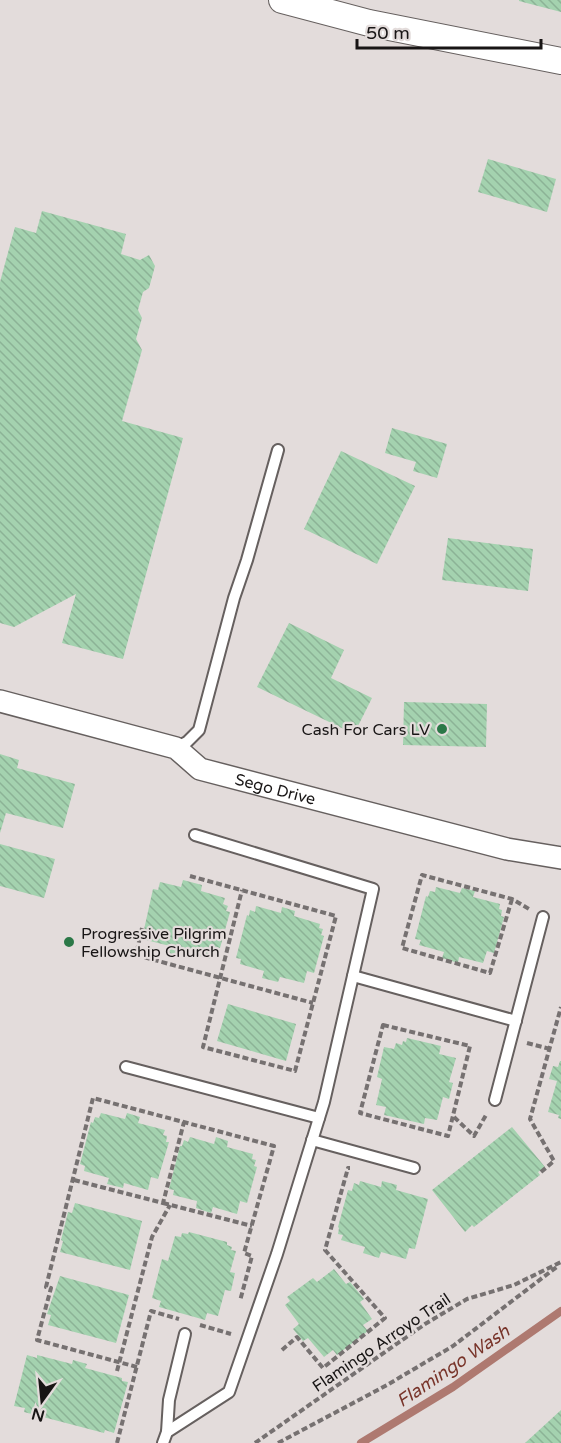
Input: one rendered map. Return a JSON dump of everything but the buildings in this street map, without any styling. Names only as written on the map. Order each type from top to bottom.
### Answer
[{"type":"street","points":[[282,0],[369,23],[561,61]]},
{"type":"street","name":"Sego Drive","points":[[0,701],[176,748],[200,769],[507,849],[561,858]]},
{"type":"lane","points":[[176,748],[187,742],[199,730],[234,598],[278,450]]},
{"type":"lane","points":[[165,1438],[229,1392],[277,1254],[319,1118],[373,889],[195,835]]},
{"type":"lane","points":[[495,1100],[543,917]]},
{"type":"lane","points":[[353,976],[516,1020]]},
{"type":"lane","points":[[126,1067],[319,1118]]},
{"type":"lane","points":[[312,1140],[414,1168]]},
{"type":"lane","points":[[165,1438],[169,1400],[185,1334]]},
{"type":"path","points":[[512,899],[490,973],[402,948],[422,875],[512,899],[543,917]]},
{"type":"path","points":[[190,876],[242,890],[336,916],[295,1071],[203,1047],[242,890]]},
{"type":"path","points":[[142,928],[136,955],[313,1003]]},
{"type":"path","points":[[541,1172],[554,1161],[530,1119],[561,1007]]},
{"type":"path","points":[[383,1025],[470,1046],[453,1116],[448,1136],[360,1113],[383,1025]]},
{"type":"path","points":[[511,1039],[550,1049]]},
{"type":"path","points":[[137,1367],[37,1340],[51,1288],[46,1287],[93,1098],[274,1146],[244,1253],[252,1256],[237,1312]]},
{"type":"path","points":[[453,1116],[474,1136],[495,1100]]},
{"type":"path","points":[[163,1203],[184,1122]]},
{"type":"path","points":[[282,1350],[297,1337],[323,1368],[385,1318],[326,1250],[348,1168],[359,1170]]},
{"type":"path","points":[[74,1180],[252,1226]]},
{"type":"path","points":[[117,1371],[152,1237],[170,1205]]},
{"type":"path","points":[[278,1443],[387,1386],[453,1346],[561,1263]]},
{"type":"path","name":"Flamingo Arroyo Trail","points":[[255,1443],[425,1324],[467,1299],[514,1285],[561,1263]]},
{"type":"path","points":[[117,1443],[152,1311],[186,1321]]},
{"type":"path","points":[[197,1324],[231,1334],[234,1323]]},
{"type":"waterway","name":"Flamingo Wash","points":[[361,1443],[453,1387],[561,1311]]},
{"type":"place","name":"Cash For Cars LV","points":[[442,729]]},
{"type":"place","name":"Progressive Pilgrim Fellowship Church","points":[[69,942]]}]
